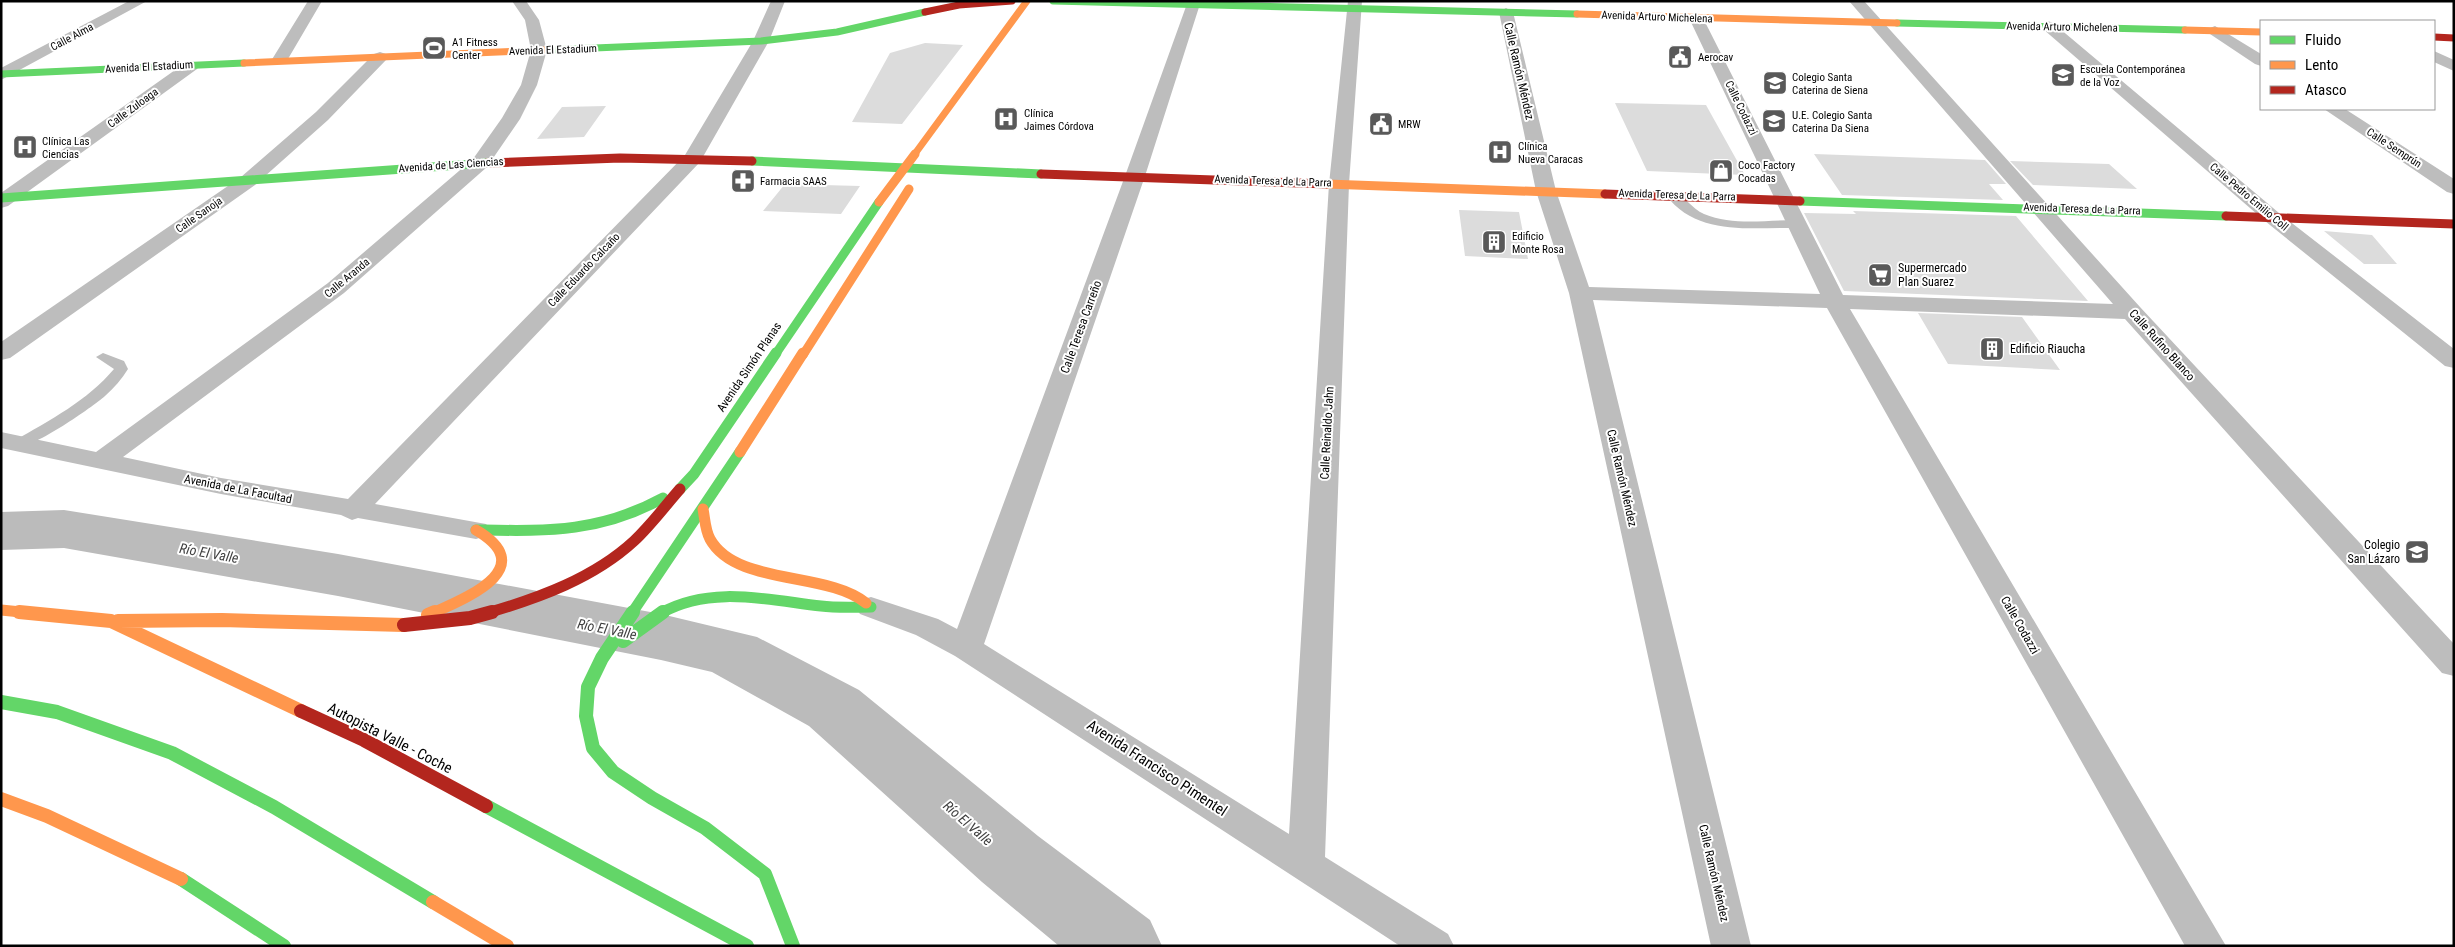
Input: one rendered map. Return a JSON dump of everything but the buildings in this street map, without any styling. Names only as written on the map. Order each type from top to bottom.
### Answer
[{"type":"main road","name":"Avenida El Estadium","points":[[2,75],[761,41],[837,32],[959,5],[1012,1]]},
{"type":"main road","name":"Avenida Simón Planas","points":[[111,621],[222,620],[404,625],[470,618],[522,604],[588,574],[634,541],[694,474],[901,169],[1027,1]]},
{"type":"main road","name":"Avenida Arturo Michelena","points":[[1053,1],[1355,5],[1696,18],[2260,32]]},
{"type":"main road","points":[[2435,37],[2454,38]]},
{"type":"main road","name":"Avenida de Las Ciencias","points":[[9,202],[94,191],[480,163],[622,158],[693,158],[901,169]]},
{"type":"main road","name":"Avenida Teresa de La Parra","points":[[901,169],[2454,224]]},
{"type":"main road","points":[[793,946],[765,874],[705,828],[652,798],[613,772],[593,748],[586,716],[588,687],[602,658],[703,509],[922,169]]},
{"type":"main road","points":[[9,202],[94,191]]},
{"type":"main road","points":[[476,530],[589,528],[629,517],[660,500],[694,474]]},
{"type":"main road","points":[[703,509],[712,543],[725,556],[748,566],[852,592],[871,607]]},
{"type":"main road","points":[[404,625],[473,595],[500,574],[503,562],[492,539],[476,530]]},
{"type":"main road","points":[[602,658],[657,616],[676,605],[700,598],[746,597],[841,608],[871,607]]},
{"type":"main road","name":"Autopista Valle - Coche","points":[[1,610],[111,621],[364,740],[747,946]]},
{"type":"main road","points":[[1,702],[56,712],[172,753],[274,807],[507,946]]},
{"type":"main road","points":[[1,799],[47,816],[180,879],[284,946]]},
{"type":"street","name":"Calle Alma","points":[[2,75],[140,1]]},
{"type":"street","points":[[279,62],[315,1]]},
{"type":"street","points":[[519,1],[532,20],[539,50]]},
{"type":"street","name":"Calle Eduardo Calcaño","points":[[352,510],[693,158],[761,41],[778,1]]},
{"type":"street","name":"Calle Rufino Blanco","points":[[1856,1],[2132,312],[2454,664]]},
{"type":"street","name":"Calle Teresa Carreño","points":[[966,648],[1135,176],[1193,4]]},
{"type":"street","name":"Calle Reinaldo Jahn","points":[[1306,864],[1339,184],[1355,5]]},
{"type":"street","name":"Calle Ramón Méndez","points":[[1506,12],[1546,191],[1580,293],[1730,946]]},
{"type":"street","name":"Calle Codazzi","points":[[1696,18],[1786,199],[1834,303],[2206,946]]},
{"type":"street","name":"Calle Pedro Emilio Coll","points":[[2048,26],[2272,217],[2454,362]]},
{"type":"street","points":[[2215,31],[2260,60]]},
{"type":"street","name":"Calle Aranda","points":[[102,460],[336,288],[480,163],[511,119],[529,85],[539,50]]},
{"type":"street","points":[[2435,56],[2454,66]]},
{"type":"street","name":"Calle Sanoja","points":[[1,353],[248,181],[322,116],[380,57]]},
{"type":"street","name":"Calle Zuloaga","points":[[9,202],[191,66]]},
{"type":"street","name":"Calle Semprún","points":[[2336,110],[2454,188]]},
{"type":"street","points":[[1580,293],[2132,312]]},
{"type":"street","name":"Avenida de La Facultad","points":[[10,442],[221,486],[476,530]]},
{"type":"street","name":"Avenida Francisco Pimentel","points":[[871,607],[927,627],[966,648],[1434,946]]},
{"type":"lane","points":[[1672,195],[1694,214],[1715,221],[1755,224],[1797,224]]},
{"type":"lane","points":[[10,442],[67,416],[114,379],[121,369],[119,364],[103,357]]},
{"type":"waterway","name":"Río El Valle","points":[[1,531],[64,529],[338,575],[661,637],[733,654],[834,708],[1010,859],[1120,946]]},
{"type":"traffic: fast","points":[[1053,1],[1577,14]]},
{"type":"traffic: fast","points":[[547,50],[761,41],[837,32],[925,12]]},
{"type":"traffic: fast","points":[[1897,23],[2185,30]]},
{"type":"traffic: fast","points":[[1,74],[244,63]]},
{"type":"traffic: fast","points":[[752,161],[1041,174]]},
{"type":"traffic: fast","points":[[1,198],[487,163]]},
{"type":"traffic: fast","points":[[1800,201],[2226,216]]},
{"type":"traffic: fast","points":[[680,489],[694,474],[879,202]]},
{"type":"traffic: fast","points":[[602,658],[740,452]]},
{"type":"traffic: fast","points":[[476,530],[525,531],[572,529],[596,525],[641,510],[663,498]]},
{"type":"traffic: fast","points":[[623,641],[670,608],[695,600],[713,597],[749,597],[827,607],[871,607]]},
{"type":"traffic: fast","points":[[602,658],[588,687],[586,716],[593,748],[613,772],[652,798],[705,828],[765,874],[793,946]]},
{"type":"traffic: fast","points":[[1,702],[57,712],[172,753],[274,807],[433,902]]},
{"type":"traffic: fast","points":[[486,806],[747,946]]},
{"type":"traffic: fast","points":[[181,879],[284,946]]},
{"type":"traffic: slow","points":[[879,202],[1027,1]]},
{"type":"traffic: slow","points":[[1577,14],[1897,23]]},
{"type":"traffic: slow","points":[[2185,30],[2260,32]]},
{"type":"traffic: slow","points":[[244,63],[547,50]]},
{"type":"traffic: slow","points":[[1327,184],[1605,194]]},
{"type":"traffic: slow","points":[[740,452],[909,189]]},
{"type":"traffic: slow","points":[[703,509],[710,538],[723,554],[757,570],[851,592],[866,603]]},
{"type":"traffic: slow","points":[[428,615],[477,592],[489,584],[497,575],[501,565],[499,554],[490,540],[476,530]]},
{"type":"traffic: slow","points":[[1,610],[111,621],[301,711]]},
{"type":"traffic: slow","points":[[118,621],[222,620],[404,625]]},
{"type":"traffic: slow","points":[[1,799],[47,816],[181,879]]},
{"type":"traffic: slow","points":[[433,902],[507,946]]},
{"type":"traffic: jam","points":[[925,12],[959,5],[1012,1]]},
{"type":"traffic: jam","points":[[2435,37],[2454,38]]},
{"type":"traffic: jam","points":[[487,163],[620,158],[752,161]]},
{"type":"traffic: jam","points":[[1041,174],[1327,184]]},
{"type":"traffic: jam","points":[[1605,194],[1800,201]]},
{"type":"traffic: jam","points":[[2226,216],[2454,224]]},
{"type":"traffic: jam","points":[[404,625],[470,618],[522,603],[588,574],[634,541],[680,489]]},
{"type":"traffic: jam","points":[[301,711],[364,740],[486,806]]},
{"type":"place","name":"A1 Fitness Center","points":[[434,48]]},
{"type":"place","name":"Aerocav","points":[[1680,57]]},
{"type":"place","name":"Escuela Contemporánea de la Voz","points":[[2063,75]]},
{"type":"place","name":"Colegio Santa Caterina de Siena","points":[[1775,83]]},
{"type":"place","name":"Clínica Jaimes Córdova","points":[[1006,119]]},
{"type":"place","name":"U.E. Colegio Santa Caterina Da Siena","points":[[1774,121]]},
{"type":"place","name":"MRW","points":[[1381,124]]},
{"type":"place","name":"Clínica Las Ciencias","points":[[25,147]]},
{"type":"place","name":"Clínica Nueva Caracas","points":[[1500,152]]},
{"type":"place","name":"Coco Factory Cocadas","points":[[1721,171]]},
{"type":"place","name":"Farmacia SAAS","points":[[743,181]]},
{"type":"place","name":"Edificio Monte Rosa","points":[[1494,242]]},
{"type":"place","name":"Supermercado Plan Suarez","points":[[1880,275]]},
{"type":"place","name":"Edificio Riaucha","points":[[1992,349]]},
{"type":"place","name":"Colegio San Lázaro","points":[[2417,552]]}]
